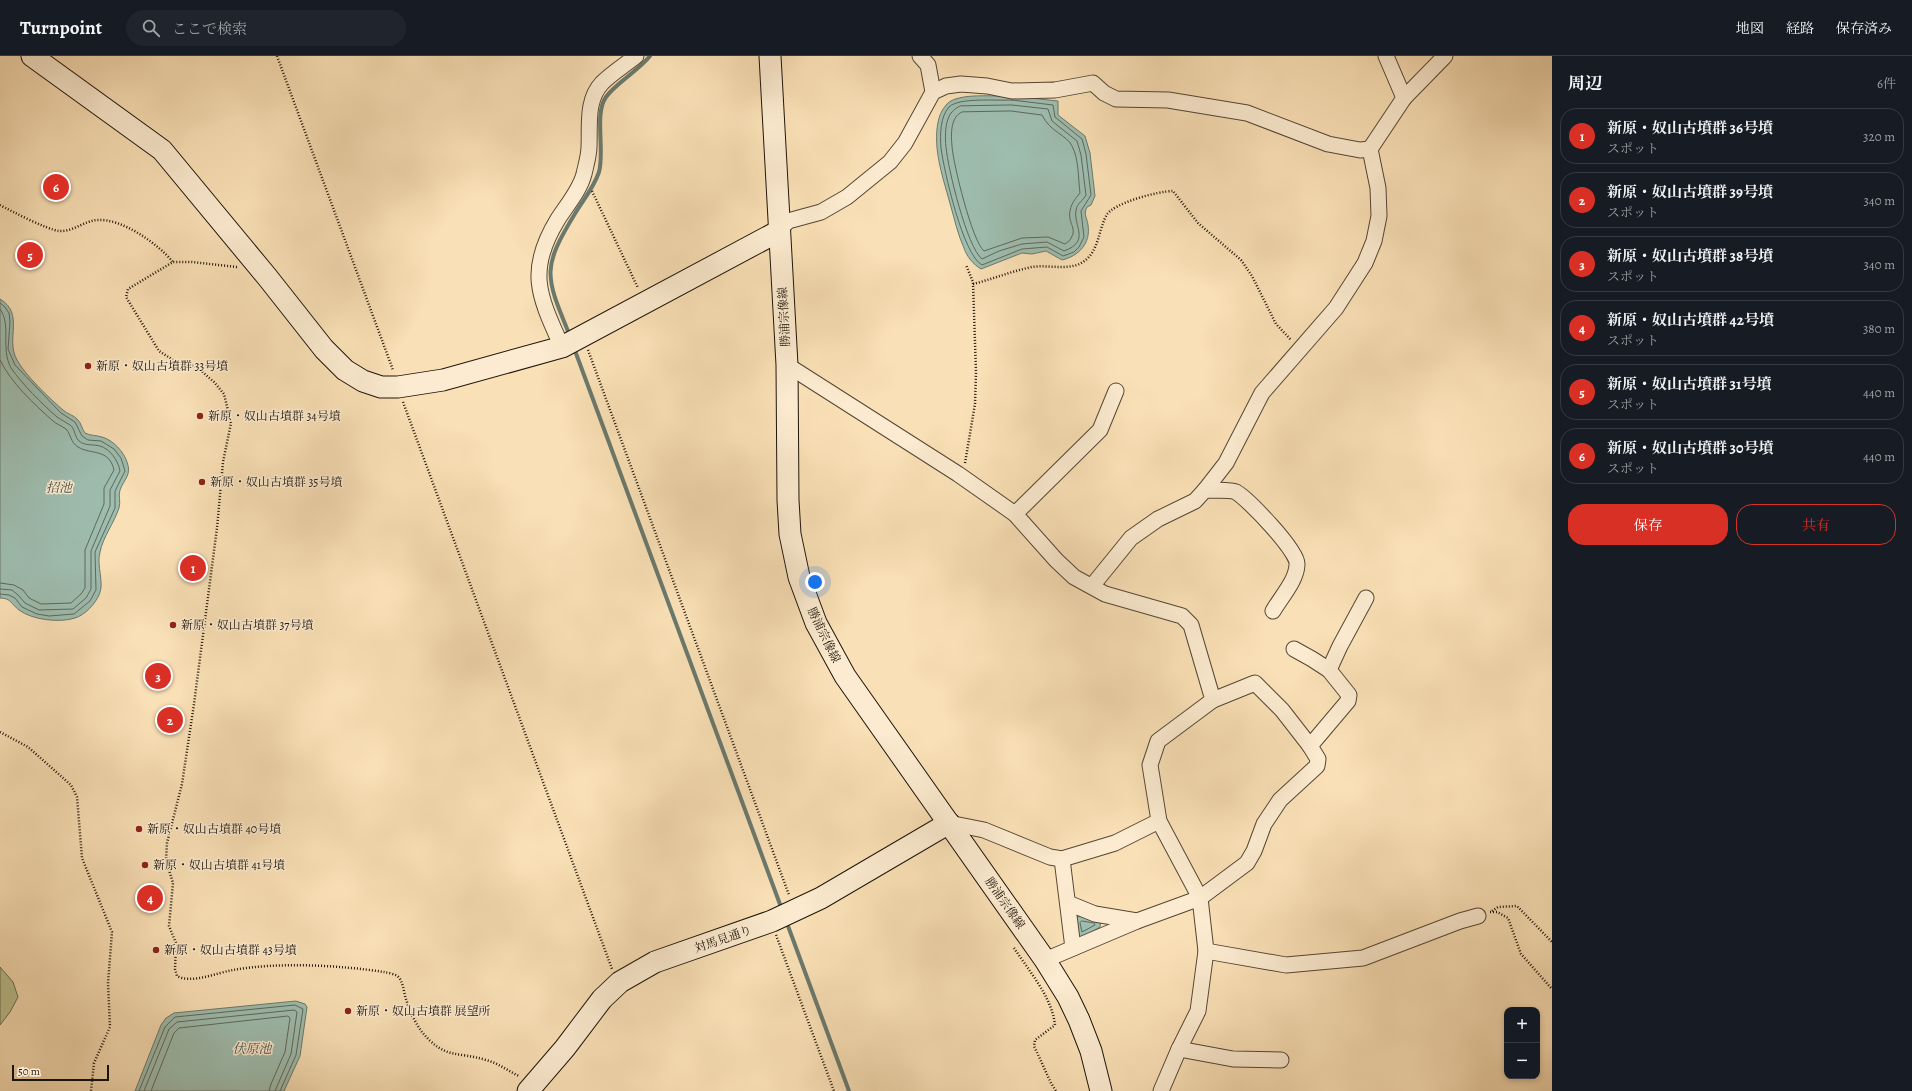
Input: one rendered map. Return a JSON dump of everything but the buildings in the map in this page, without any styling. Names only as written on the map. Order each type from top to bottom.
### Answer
[{"type":"street","points":[[32,56],[162,150],[256,263],[324,349],[345,370],[364,381],[381,386],[398,387],[443,380],[573,342],[779,231],[788,221],[821,212],[847,197],[890,162],[905,142],[933,92],[946,86],[961,84],[987,86],[1012,91],[1055,90],[1093,83],[1104,93],[1116,99],[1168,100],[1247,114],[1328,144],[1360,150],[1370,148],[1404,98],[1445,56]]},
{"type":"street","points":[[573,342],[544,306],[539,282],[540,259],[549,237],[584,175],[589,148],[589,114],[592,98],[602,84],[636,56]]},
{"type":"street","name":"勝浦宗像線","points":[[770,56],[787,365],[788,500],[790,534],[799,577],[816,623],[845,676],[1045,960],[1068,997],[1091,1051],[1101,1091]]},
{"type":"street","points":[[920,56],[928,65],[933,92]]},
{"type":"street","points":[[1386,56],[1404,98]]},
{"type":"street","points":[[1092,586],[1131,538],[1158,519],[1195,501],[1205,490],[1226,463],[1262,393],[1336,308],[1365,263],[1374,241],[1379,216],[1378,188],[1370,148]]},
{"type":"street","points":[[787,365],[958,474],[1015,514],[1056,560],[1074,577],[1105,594],[1182,616],[1191,625],[1212,700]]},
{"type":"street","points":[[1015,514],[1100,430],[1116,391]]},
{"type":"street","points":[[1205,490],[1217,492],[1229,490],[1236,493],[1260,515],[1293,551],[1298,563],[1294,576],[1273,611]]},
{"type":"street","points":[[1329,670],[1366,598]]},
{"type":"street","points":[[1294,649],[1329,670],[1349,695],[1348,701],[1310,746]]},
{"type":"street","points":[[1045,960],[1137,921],[1200,898],[1247,863],[1254,851],[1264,824],[1280,800],[1317,766],[1318,759],[1310,746],[1282,710],[1255,683],[1212,700],[1158,741],[1150,765],[1158,821],[1200,898],[1206,951],[1198,1011],[1179,1049],[1162,1091]]},
{"type":"street","points":[[949,823],[984,830],[1050,856],[1062,859],[1114,843],[1158,821]]},
{"type":"street","name":"対馬見通り","points":[[533,1086],[565,1048],[602,999],[620,982],[655,962],[772,922],[795,911],[821,898],[949,823]]},
{"type":"street","points":[[1062,859],[1073,948]]},
{"type":"street","points":[[1068,903],[1095,914],[1137,921]]},
{"type":"street","points":[[1206,951],[1286,965],[1362,958],[1485,913]]},
{"type":"street","points":[[1179,1049],[1233,1059],[1281,1060]]},
{"type":"path","points":[[277,56],[610,966],[620,982]]},
{"type":"path","points":[[584,175],[646,303]]},
{"type":"path","points":[[973,284],[1034,267],[1077,266],[1088,258],[1098,241],[1107,214],[1117,206],[1162,191],[1173,191],[1198,223],[1241,260],[1252,276],[1276,324],[1295,343],[1302,346]]},
{"type":"path","points":[[0,205],[52,229],[61,231],[97,220],[122,225],[162,249],[173,262]]},
{"type":"path","points":[[256,263],[246,268],[192,262],[173,262],[128,289],[126,297],[159,351],[173,360],[185,362],[198,368],[214,382],[224,394],[231,423],[223,462],[217,528],[182,784],[167,843],[166,860],[173,883],[170,926],[176,943],[175,969],[177,976],[183,979],[192,979],[234,970],[285,966],[345,968],[384,972],[395,975],[400,978],[407,1004],[421,1031],[433,1044],[447,1052],[488,1060],[533,1086]]},
{"type":"path","points":[[958,474],[965,462],[975,404],[976,372],[973,284],[966,265]]},
{"type":"path","points":[[573,342],[795,911]]},
{"type":"path","points":[[0,732],[28,747],[71,785],[77,798],[82,858],[112,932],[107,989],[110,1027],[94,1063],[90,1091]]},
{"type":"path","points":[[1485,913],[1498,907],[1517,906],[1552,942]]},
{"type":"path","points":[[1485,913],[1497,912],[1508,918],[1521,954],[1552,989]]},
{"type":"path","points":[[772,922],[834,1091]]},
{"type":"path","points":[[1013,946],[1046,997],[1054,1017],[1055,1025],[1035,1040],[1034,1046],[1056,1091]]},
{"type":"green space","points":[[0,967],[13,982],[18,997],[10,1012],[0,1025]]},
{"type":"water","points":[[968,96],[1012,96],[1058,101],[1058,115],[1085,136],[1090,153],[1095,196],[1091,205],[1087,207],[1085,212],[1088,225],[1088,238],[1086,243],[1078,252],[1062,260],[1046,251],[1032,254],[1022,253],[981,269],[973,263],[962,243],[943,178],[937,148],[939,119],[943,108],[952,100]]},
{"type":"water","name":"招池","points":[[0,299],[12,312],[14,352],[21,366],[57,405],[76,418],[85,433],[102,437],[118,447],[126,458],[129,470],[119,492],[119,508],[100,552],[99,563],[101,590],[99,595],[86,612],[79,617],[69,620],[46,620],[31,616],[19,610],[9,600],[0,598]]},
{"type":"water","points":[[1074,916],[1101,919],[1100,927],[1078,940]]},
{"type":"water","name":"伏原池","points":[[296,1001],[305,1004],[307,1007],[300,1056],[284,1091],[135,1091],[161,1025],[166,1018],[174,1013]]},
{"type":"waterway","points":[[570,336],[555,299],[550,272],[552,260],[565,231],[592,188],[599,172],[601,163],[600,122],[602,104],[610,92],[650,56]]},
{"type":"waterway","points":[[574,348],[781,907]]},
{"type":"waterway","points":[[788,926],[849,1091]]},
{"type":"place","name":"新原・奴山古墳群 30号墳","points":[[56,187]]},
{"type":"place","name":"新原・奴山古墳群 31号墳","points":[[30,255]]},
{"type":"place","name":"新原・奴山古墳群 33号墳","points":[[88,366]]},
{"type":"place","name":"新原・奴山古墳群 34号墳","points":[[200,416]]},
{"type":"place","name":"新原・奴山古墳群 35号墳","points":[[202,482]]},
{"type":"place","name":"新原・奴山古墳群 36号墳","points":[[193,568]]},
{"type":"place","name":"新原・奴山古墳群 37号墳","points":[[173,625]]},
{"type":"place","name":"新原・奴山古墳群 38号墳","points":[[158,676]]},
{"type":"place","name":"新原・奴山古墳群 39号墳","points":[[170,720]]},
{"type":"place","name":"新原・奴山古墳群 40号墳","points":[[139,829]]},
{"type":"place","name":"新原・奴山古墳群 41号墳","points":[[145,865]]},
{"type":"place","name":"新原・奴山古墳群 42号墳","points":[[150,898]]},
{"type":"place","name":"新原・奴山古墳群 43号墳","points":[[156,950]]},
{"type":"place","name":"新原・奴山古墳群 展望所","points":[[348,1011]]}]
